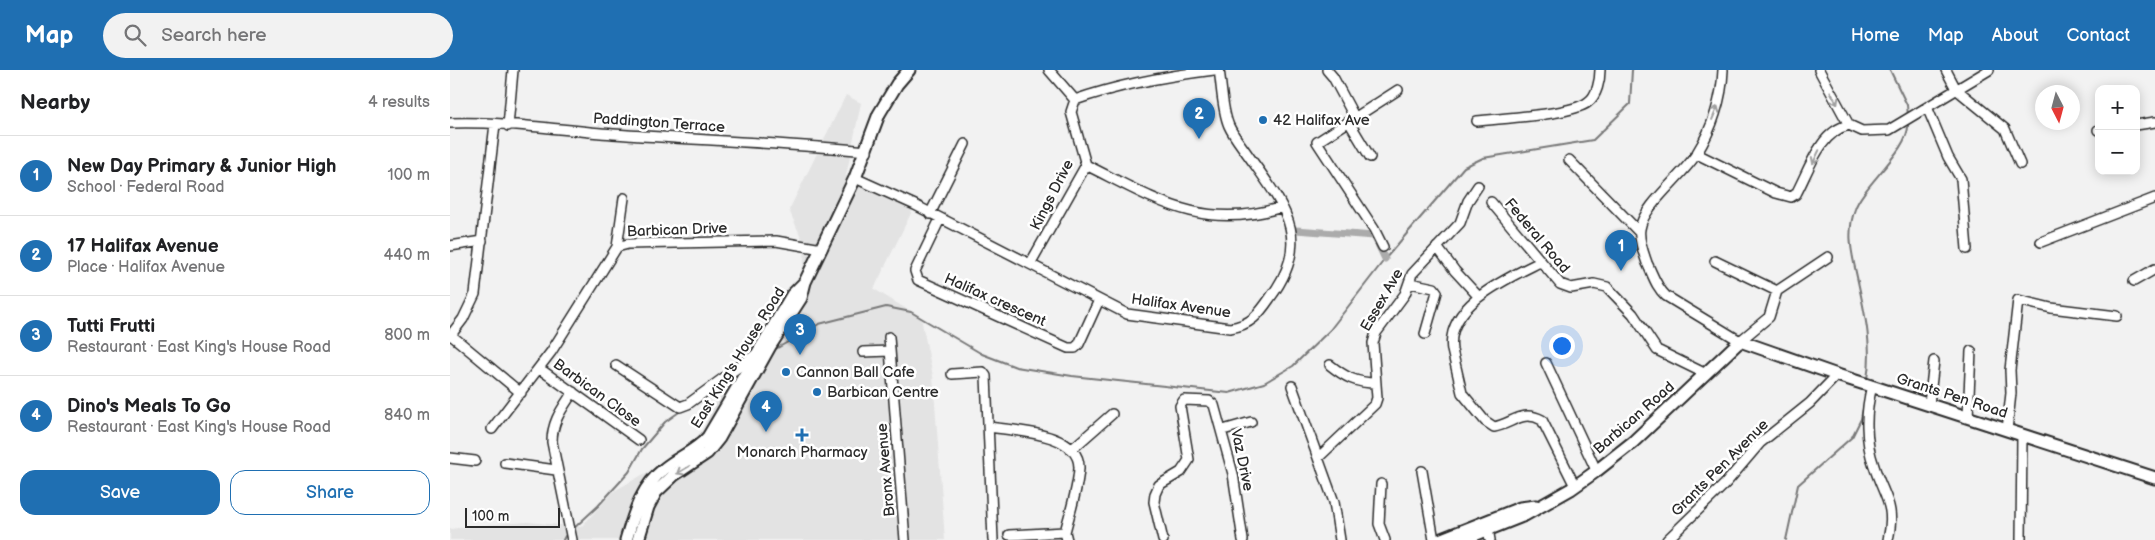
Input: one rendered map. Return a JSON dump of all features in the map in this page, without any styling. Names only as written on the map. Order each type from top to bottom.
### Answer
[{"type":"main road","name":"East King's House Road","points":[[638,540],[648,507],[656,492],[674,475],[697,461],[714,446],[770,346],[802,298],[805,282],[867,151],[879,114],[897,84],[910,70]]},
{"type":"main road","name":"East King's House Road","points":[[626,540],[635,508],[643,493],[664,468],[700,446],[741,383],[792,295],[805,282]]},
{"type":"main road","name":"Barbican Road","points":[[1462,540],[1488,530],[1520,508],[1538,506],[1575,486],[1633,442],[1740,341]]},
{"type":"main road","name":"Grants Pen Road","points":[[1740,341],[1837,375],[2155,478]]},
{"type":"main road","name":"Barbican Road","points":[[1439,540],[1488,530]]},
{"type":"street","points":[[508,126],[513,70]]},
{"type":"street","points":[[1049,70],[1074,100],[1106,89],[1147,79],[1214,70]]},
{"type":"street","name":"Halifax Avenue","points":[[855,178],[1127,314],[1144,318],[1230,328],[1242,326],[1255,318],[1284,280],[1294,249],[1292,234],[1277,196],[1229,127],[1219,70]]},
{"type":"street","points":[[1328,70],[1333,76],[1370,157]]},
{"type":"street","points":[[1477,121],[1574,109],[1589,102],[1597,90],[1600,70]]},
{"type":"street","points":[[1639,232],[1644,218],[1697,154],[1720,100],[1723,70]]},
{"type":"street","points":[[1819,70],[1849,125],[1862,131],[1872,132],[1890,130],[1989,70]]},
{"type":"street","points":[[1946,70],[1956,89],[2006,129],[2020,164]]},
{"type":"street","points":[[1382,247],[1374,229],[1317,142],[1398,90]]},
{"type":"street","name":"Kings Drive","points":[[1030,264],[1086,165],[1072,112],[1074,100]]},
{"type":"street","points":[[1927,107],[1948,157],[1961,179],[1967,250]]},
{"type":"street","points":[[2140,124],[2155,122]]},
{"type":"street","name":"Paddington Terrace","points":[[450,123],[495,124],[867,151]]},
{"type":"street","points":[[495,124],[475,294],[463,319],[450,335],[520,393]]},
{"type":"street","points":[[1697,154],[1776,193],[1791,197],[1796,194],[1824,140],[1836,129],[1849,125]]},
{"type":"street","points":[[930,214],[964,144]]},
{"type":"street","points":[[1569,160],[1639,232],[1646,258],[1661,292],[1740,341],[1769,318],[1777,291],[1828,257]]},
{"type":"street","points":[[1086,165],[1165,204],[1187,211],[1212,216],[1236,216],[1251,215],[1282,207]]},
{"type":"street","name":"Essex Ave","points":[[1319,457],[1375,404],[1377,398],[1373,338],[1404,294],[1412,274],[1460,223],[1466,211],[1468,201],[1478,186]]},
{"type":"street","points":[[617,247],[624,198]]},
{"type":"street","points":[[2040,242],[2155,198]]},
{"type":"street","name":"Federal Road","points":[[1491,202],[1540,262],[1565,287],[1598,284],[1607,287],[1633,314],[1657,350],[1706,374]]},
{"type":"street","name":"Halifax crescent","points":[[940,219],[915,271],[918,280],[1068,348],[1075,348],[1079,344],[1099,300]]},
{"type":"street","points":[[450,246],[482,241]]},
{"type":"street","name":"Barbican Drive","points":[[492,429],[540,368],[617,247],[628,244],[776,241],[822,249]]},
{"type":"street","points":[[1437,247],[1455,271],[1478,296]]},
{"type":"street","points":[[1716,261],[1777,291]]},
{"type":"street","points":[[1540,262],[1499,282],[1478,296],[1454,328],[1450,343],[1462,394],[1484,421],[1494,427],[1521,416],[1528,415],[1542,420],[1575,486]]},
{"type":"street","points":[[2134,281],[2155,269]]},
{"type":"street","points":[[1410,283],[1434,288],[1437,292],[1425,334]]},
{"type":"street","points":[[2007,430],[2011,393],[2010,370],[2018,300],[2051,308],[2117,316]]},
{"type":"street","name":"Bronx Avenue","points":[[889,337],[905,540]]},
{"type":"street","points":[[862,352],[890,351]]},
{"type":"street","points":[[1968,417],[1972,351]]},
{"type":"street","points":[[616,365],[680,407],[688,404],[755,356]]},
{"type":"street","points":[[1929,404],[1934,361]]},
{"type":"street","points":[[1546,363],[1596,470]]},
{"type":"street","points":[[1330,364],[1342,375],[1357,382],[1376,383]]},
{"type":"street","name":"Barbican Close","points":[[540,368],[639,440]]},
{"type":"street","points":[[952,374],[982,372],[986,376],[993,540]]},
{"type":"street","name":"Grants Pen Avenue","points":[[1667,540],[1724,484],[1760,443],[1810,403],[1837,375]]},
{"type":"street","points":[[1292,386],[1334,502],[1340,540]]},
{"type":"street","points":[[1872,386],[1866,432],[1873,466],[1889,502],[1892,524],[1888,540]]},
{"type":"street","points":[[572,540],[556,470],[552,429],[557,416],[573,392]]},
{"type":"street","name":"Vaz Drive","points":[[1163,540],[1154,502],[1155,494],[1159,486],[1187,467],[1189,460],[1180,405],[1182,401],[1197,400],[1209,401],[1214,405],[1233,474],[1244,540]]},
{"type":"street","points":[[1071,450],[1112,414]]},
{"type":"street","points":[[1222,430],[1251,422]]},
{"type":"street","points":[[989,427],[1049,436],[1061,441],[1071,450],[1079,466],[1066,536],[1009,535]]},
{"type":"street","points":[[2020,540],[2022,435]]},
{"type":"street","points":[[450,458],[475,461]]},
{"type":"street","points":[[505,463],[556,470]]},
{"type":"street","points":[[1422,471],[1434,540]]},
{"type":"street","points":[[1381,484],[1379,524],[1385,540]]},
{"type":"shaded area","points":[[846,95],[861,103],[846,176],[862,185],[915,205],[874,289],[921,318],[933,376],[945,540],[450,540],[450,529],[482,525],[528,522],[581,527],[614,491],[695,445],[736,362],[803,276],[805,246],[789,210]]},
{"type":"waterway","points":[[774,350],[819,324],[886,307],[911,312],[982,354],[1016,367],[1072,376],[1229,393],[1264,383],[1293,366],[1330,330],[1385,259],[1464,167],[1483,158],[1593,140],[1630,104],[1632,70]]},
{"type":"waterway","points":[[1890,70],[1907,105],[1908,116]]},
{"type":"waterway","points":[[1867,379],[1869,366],[1868,340],[1865,315],[1852,252],[1850,235],[1852,218],[1860,199],[1902,144],[1907,133],[1908,123]]},
{"type":"waterway","points":[[1296,230],[1374,236],[1385,259]]},
{"type":"waterway","points":[[730,379],[741,372]]},
{"type":"waterway","points":[[1786,540],[1798,485],[1852,437],[1861,419],[1867,388]]},
{"type":"waterway","points":[[573,529],[598,506],[629,472],[642,449],[665,422],[682,410]]},
{"type":"waterway","points":[[563,540],[565,536]]},
{"type":"place","name":"42 Halifax Ave","points":[[1263,120]]},
{"type":"place","name":"17 Halifax Avenue","points":[[1199,139]]},
{"type":"place","name":"New Day Primary & Junior High","points":[[1621,271]]},
{"type":"place","name":"Tutti Frutti","points":[[800,355]]},
{"type":"place","name":"Cannon Ball Cafe","points":[[786,372]]},
{"type":"place","name":"Barbican Centre","points":[[817,392]]},
{"type":"place","name":"Dino's Meals To Go","points":[[766,432]]},
{"type":"place","name":"Monarch Pharmacy","points":[[802,435]]}]
